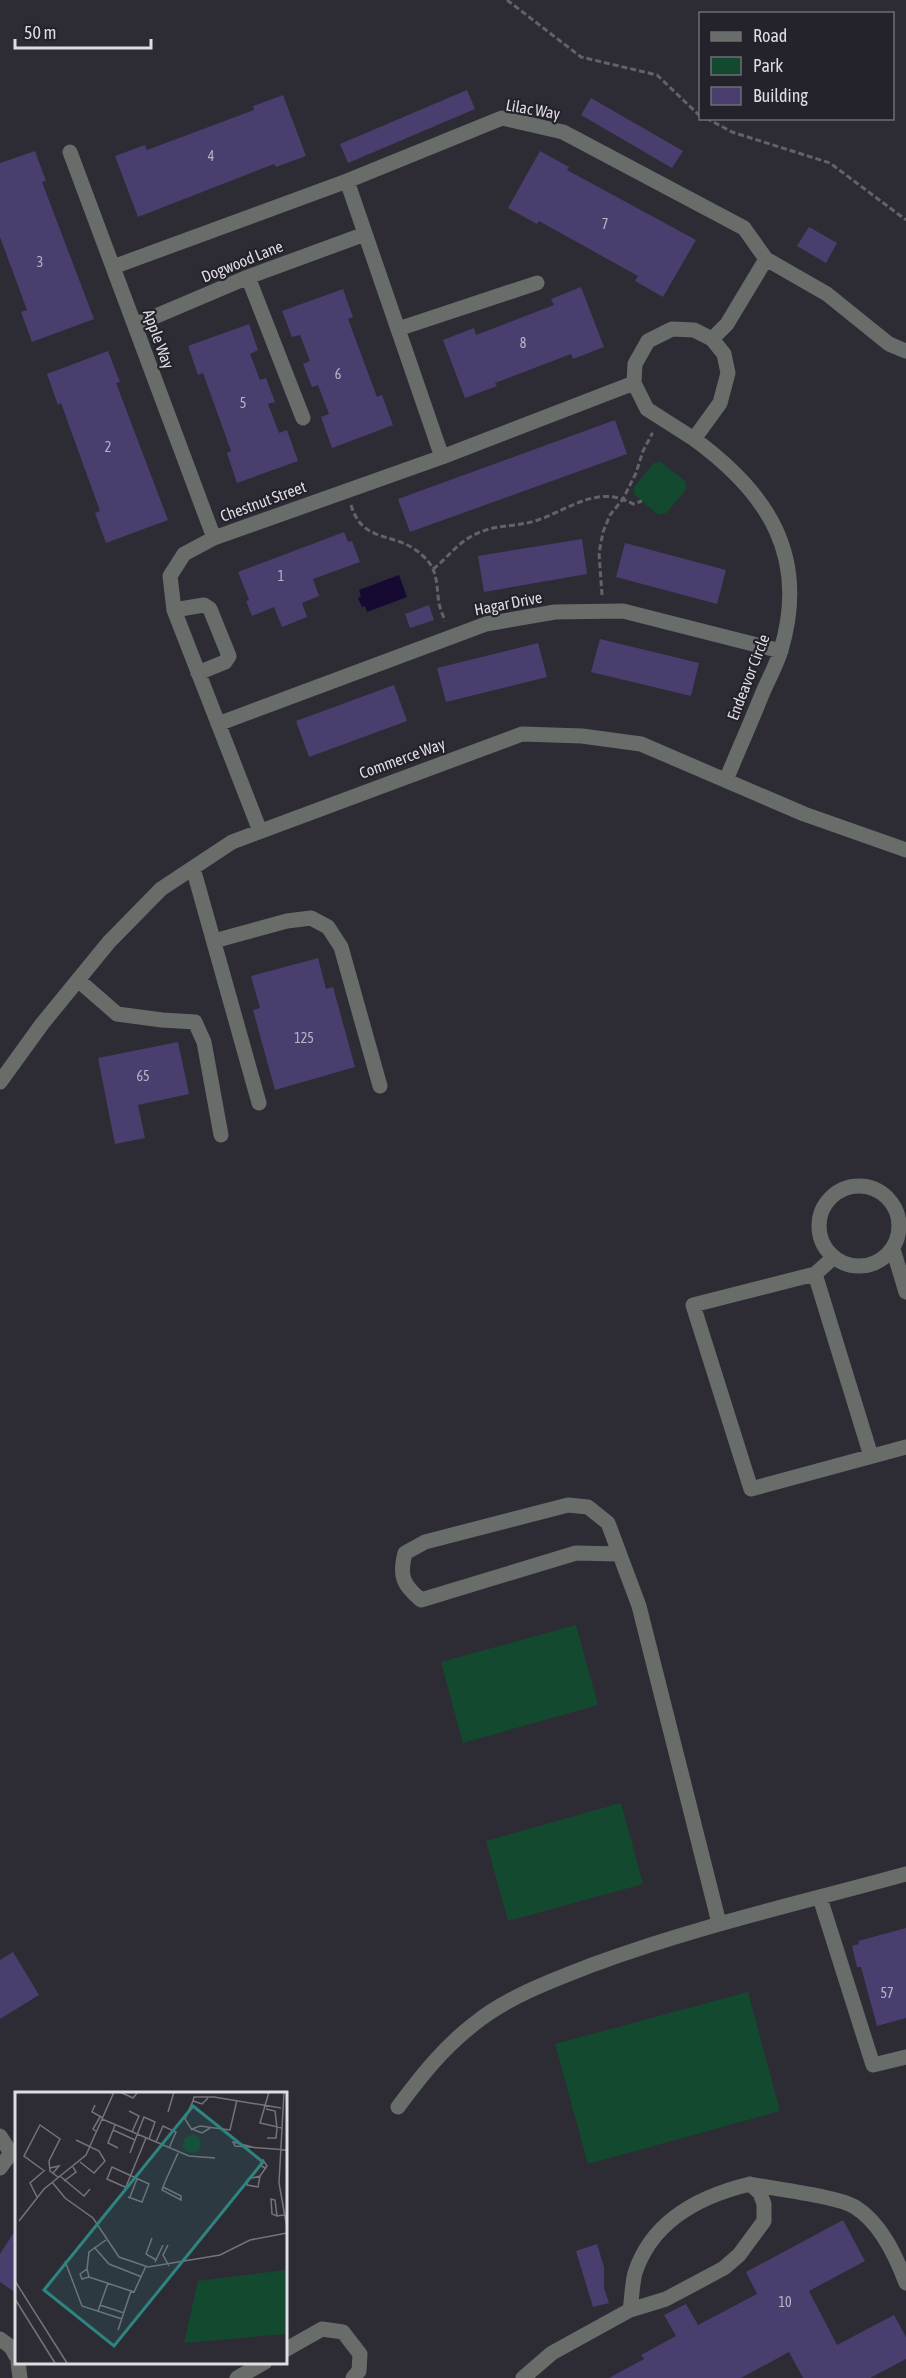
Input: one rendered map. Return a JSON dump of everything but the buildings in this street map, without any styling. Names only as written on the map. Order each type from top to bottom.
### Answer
[{"type":"street","name":"Lilac Way","points":[[113,267],[347,181],[502,118],[563,132],[744,228],[766,259],[827,294],[880,337],[906,351]]},
{"type":"street","name":"Apple Way","points":[[70,152],[214,538]]},
{"type":"street","points":[[347,181],[442,457]]},
{"type":"street","name":"Dogwood Lane","points":[[135,325],[248,277],[365,234]]},
{"type":"street","points":[[712,339],[727,324],[766,259]]},
{"type":"street","points":[[248,277],[303,418]]},
{"type":"street","points":[[398,329],[537,284]]},
{"type":"street","points":[[634,382],[635,364],[648,341],[672,329],[694,330],[712,339],[723,354],[728,373],[720,403],[694,439]]},
{"type":"street","name":"Chestnut Street","points":[[260,831],[174,610],[170,576],[184,554],[214,538],[442,457],[634,382]]},
{"type":"street","name":"Endeavor Circle","points":[[634,382],[647,409],[723,460],[748,485],[769,514],[783,546],[790,579],[788,618],[781,651],[726,780]]},
{"type":"street","points":[[174,610],[204,605],[210,609],[229,656],[225,662],[198,673]]},
{"type":"street","name":"Hagar Drive","points":[[218,724],[486,624],[555,612],[623,611],[781,651]]},
{"type":"street","name":"Commerce Way","points":[[0,1082],[42,1024],[109,942],[162,889],[232,842],[522,734],[582,736],[641,744],[804,814],[906,850]]},
{"type":"street","points":[[193,868],[259,1103]]},
{"type":"street","points":[[214,941],[287,921],[311,918],[328,927],[341,947],[380,1086]]},
{"type":"street","points":[[78,980],[117,1014],[195,1022],[204,1042],[221,1135]]},
{"type":"street","points":[[862,1186],[876,1189],[887,1197],[896,1208],[900,1222],[899,1236],[893,1249],[885,1258],[862,1267],[849,1266],[834,1257],[822,1242],[819,1230],[820,1217],[830,1199],[848,1187],[862,1186]]},
{"type":"street","points":[[893,1249],[906,1292]]},
{"type":"street","points":[[834,1257],[815,1274],[693,1305],[751,1489],[906,1447]]},
{"type":"street","points":[[815,1274],[872,1456]]},
{"type":"street","points":[[620,1554],[576,1552],[421,1600],[406,1588],[401,1569],[405,1553],[425,1542],[568,1505],[588,1507],[608,1523],[620,1554],[639,1606],[719,1923]]},
{"type":"street","points":[[398,2107],[430,2064],[475,2022],[538,1985],[614,1957],[719,1923],[906,1874]]},
{"type":"street","points":[[813,1900],[873,2065],[906,2057]]},
{"type":"street","points":[[0,2136],[11,2153],[0,2168]]},
{"type":"street","points":[[630,2310],[635,2273],[661,2229],[679,2213],[703,2199],[750,2184],[832,2200],[855,2207],[877,2227],[897,2258],[906,2283]]},
{"type":"street","points":[[523,2378],[552,2353],[630,2310],[666,2299],[724,2268],[739,2255],[764,2221],[764,2204],[760,2193],[750,2184]]},
{"type":"street","points":[[286,2349],[322,2329],[343,2332],[360,2354],[358,2370],[353,2378]]},
{"type":"street","points":[[0,2338],[15,2354]]},
{"type":"street","points":[[18,2363],[20,2378]]},
{"type":"street","points":[[237,2378],[262,2363]]},
{"type":"path","points":[[507,0],[581,57],[657,75],[699,115]]},
{"type":"path","points":[[710,120],[732,132],[830,163],[906,220]]},
{"type":"path","points":[[603,611],[599,553],[610,515],[623,499],[652,434],[645,428]]},
{"type":"path","points":[[346,491],[359,524],[368,532],[405,543],[423,556],[433,569],[439,593],[438,602],[451,637]]},
{"type":"path","points":[[433,569],[463,542],[494,526],[539,519],[573,502],[588,499],[613,497],[633,504],[642,501]]},
{"type":"green space","points":[[661,462],[686,482],[686,490],[666,513],[658,515],[634,494],[634,487],[654,463]]},
{"type":"green space","points":[[576,1625],[598,1705],[463,1743],[441,1662]]},
{"type":"green space","points":[[621,1803],[643,1884],[508,1921],[486,1841]]},
{"type":"green space","points":[[748,1992],[780,2111],[588,2164],[555,2044]]},
{"type":"shaded area","points":[[399,575],[407,597],[367,612],[365,606],[362,607],[358,598],[361,596],[359,590]]}]
